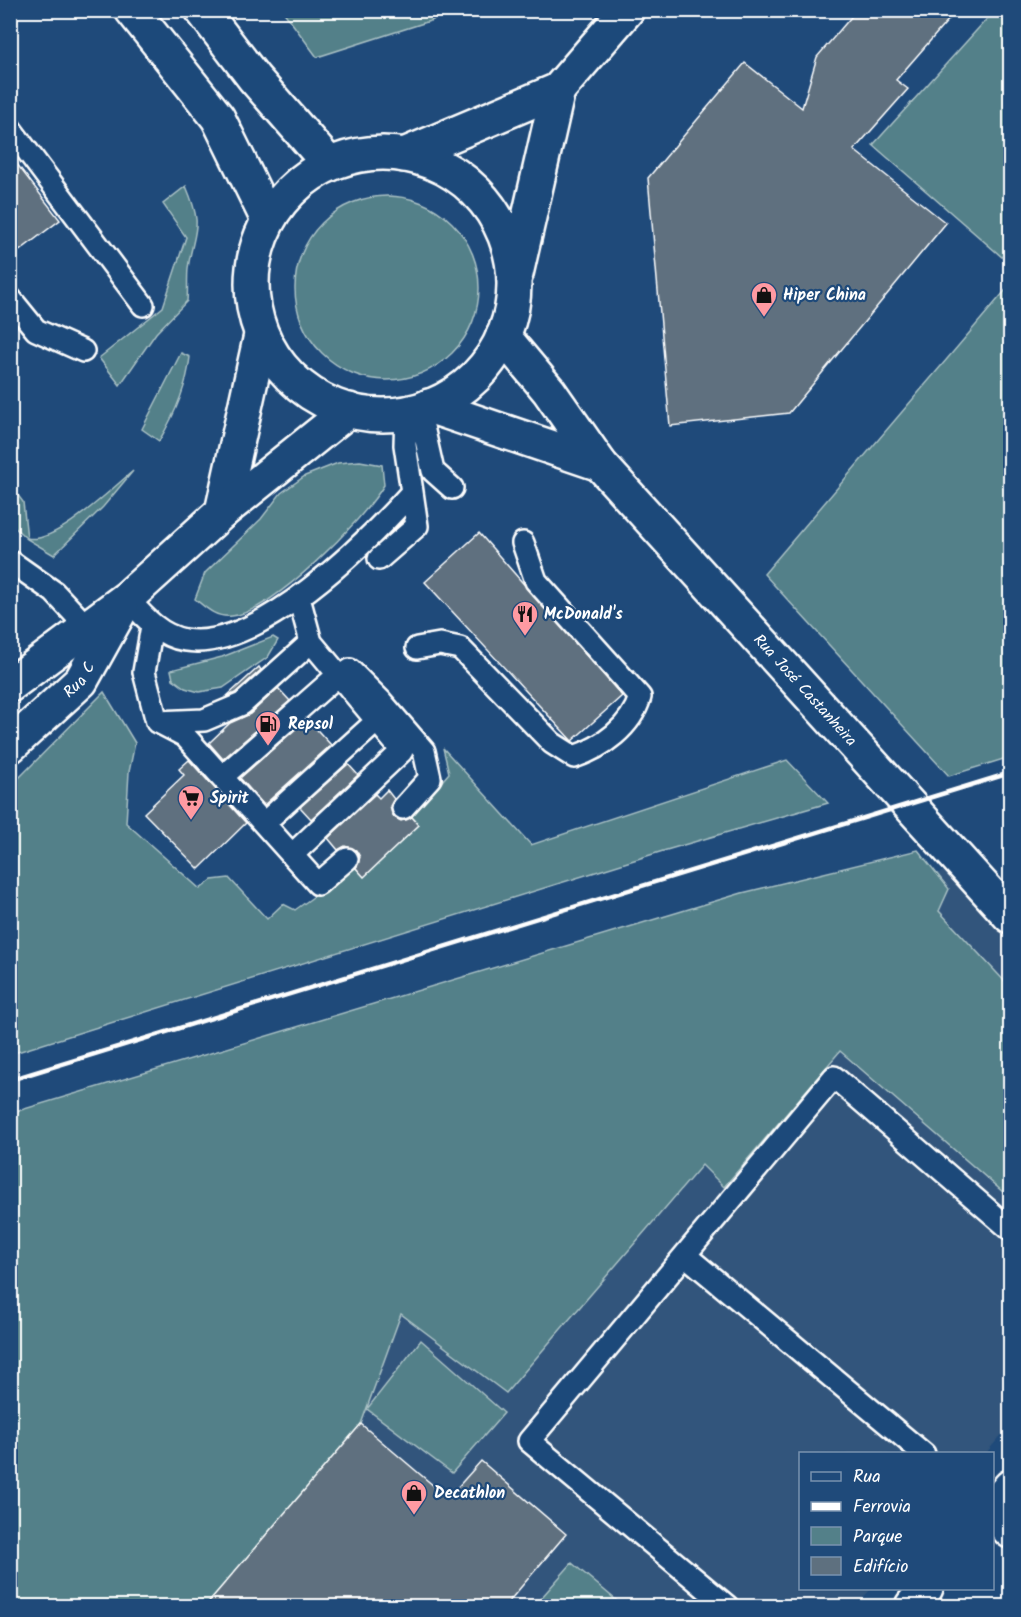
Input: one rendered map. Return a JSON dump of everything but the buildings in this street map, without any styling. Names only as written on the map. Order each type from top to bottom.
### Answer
[{"type":"main road","points":[[132,10],[218,118],[268,220]]},
{"type":"main road","points":[[202,10],[254,78],[329,164]]},
{"type":"main road","points":[[404,155],[558,90],[627,10]]},
{"type":"main road","points":[[514,284],[558,90]]},
{"type":"main road","points":[[374,154],[404,155],[435,164],[457,176],[476,192],[492,212],[504,234],[512,259],[513,301],[503,336],[491,358],[476,376],[454,393],[418,409],[383,415],[349,410],[309,392],[291,377],[274,357],[261,335],[254,310],[251,284],[254,260],[268,220],[290,191],[308,176],[329,164],[374,154]]},
{"type":"main road","points":[[222,512],[261,335]]},
{"type":"main road","name":"Rua José Castanheira","points":[[503,336],[549,391],[600,464],[1011,916]]},
{"type":"main road","name":"Rua José Castanheira","points":[[418,409],[600,464]]},
{"type":"main road","name":"Rua C","points":[[10,686],[127,598],[222,512],[349,410]]},
{"type":"main road","name":"Rua C","points":[[10,746],[81,681],[127,598]]},
{"type":"main road","points":[[994,1508],[1011,1487]]},
{"type":"main road","points":[[994,1510],[1011,1531]]},
{"type":"main road","points":[[912,1606],[924,1590]]},
{"type":"lane","points":[[10,128],[143,306]]},
{"type":"lane","points":[[10,298],[36,330],[83,351]]},
{"type":"lane","points":[[418,409],[433,471],[453,488]]},
{"type":"lane","points":[[376,532],[380,559],[417,526],[405,445],[418,409]]},
{"type":"lane","points":[[127,598],[152,626],[184,640],[215,640],[249,627],[298,598],[376,532],[412,492]]},
{"type":"lane","points":[[417,648],[440,644],[460,648],[552,743],[574,757],[598,749],[635,714],[640,697],[536,581],[523,543]]},
{"type":"lane","points":[[10,561],[54,591],[87,627]]},
{"type":"lane","points":[[293,854],[402,751],[311,642],[298,598]]},
{"type":"lane","points":[[152,626],[144,672],[157,722],[185,736],[318,884],[347,859]]},
{"type":"lane","points":[[157,722],[204,720],[242,704],[311,642]]},
{"type":"lane","points":[[311,642],[336,657],[381,701],[424,751],[430,778],[403,808]]},
{"type":"lane","points":[[222,777],[338,675]]},
{"type":"lane","points":[[264,823],[377,721]]},
{"type":"lane","points":[[712,1602],[529,1441],[834,1077],[1011,1230]]},
{"type":"lane","points":[[685,1255],[922,1452]]},
{"type":"shaded area","points":[[951,869],[1010,934],[1010,1425],[987,1452],[799,1452],[799,1590],[870,1590],[855,1606],[11,1606],[11,1157]]},
{"type":"green space","points":[[283,11],[442,11],[433,20],[317,57]]},
{"type":"green space","points":[[994,11],[1010,11],[1010,264],[873,145]]},
{"type":"green space","points":[[186,186],[192,200],[196,220],[188,268],[187,301],[156,333],[120,385],[99,358],[163,307],[186,237],[163,204]]},
{"type":"green space","points":[[387,196],[422,203],[452,223],[472,253],[479,288],[472,323],[452,353],[422,373],[387,380],[352,373],[322,353],[302,323],[295,288],[302,253],[322,223],[352,203]]},
{"type":"green space","points":[[1010,285],[1010,757],[949,776],[764,574]]},
{"type":"green space","points":[[181,353],[190,357],[186,379],[175,411],[159,441],[142,429]]},
{"type":"green space","points":[[360,461],[382,465],[384,485],[338,541],[316,562],[270,599],[249,611],[232,616],[216,614],[195,599],[205,573],[261,519],[281,493],[305,476],[338,463]]},
{"type":"green space","points":[[133,471],[103,507],[54,555],[27,539],[11,524],[11,486],[23,502],[27,538],[39,538],[67,525]]},
{"type":"green space","points":[[273,637],[278,640],[268,657],[223,688],[199,692],[185,688],[173,679],[171,670],[222,657]]},
{"type":"green space","points":[[104,692],[135,743],[129,772],[126,823],[200,889],[212,880],[229,878],[267,919],[283,904],[295,910],[355,867],[364,877],[419,825],[411,817],[449,773],[443,748],[531,845],[787,760],[828,803],[663,851],[11,1054],[11,786]]},
{"type":"green space","points":[[918,850],[949,889],[939,911],[1010,987],[1010,1198],[840,1051],[724,1187],[702,1165],[506,1393],[401,1314],[361,1424],[205,1606],[11,1606],[11,1113],[742,893]]},
{"type":"green space","points":[[421,1340],[504,1413],[452,1473],[367,1409]]},
{"type":"green space","points":[[572,1563],[623,1606],[534,1606]]},
{"type":"railway","points":[[10,1080],[1010,773]]},
{"type":"place","name":"Hiper China","points":[[764,318]]},
{"type":"place","name":"McDonald's","points":[[525,637]]},
{"type":"place","name":"Repsol","points":[[268,747]]},
{"type":"place","name":"Spirit","points":[[191,821]]},
{"type":"place","name":"Decathlon","points":[[414,1516]]}]
